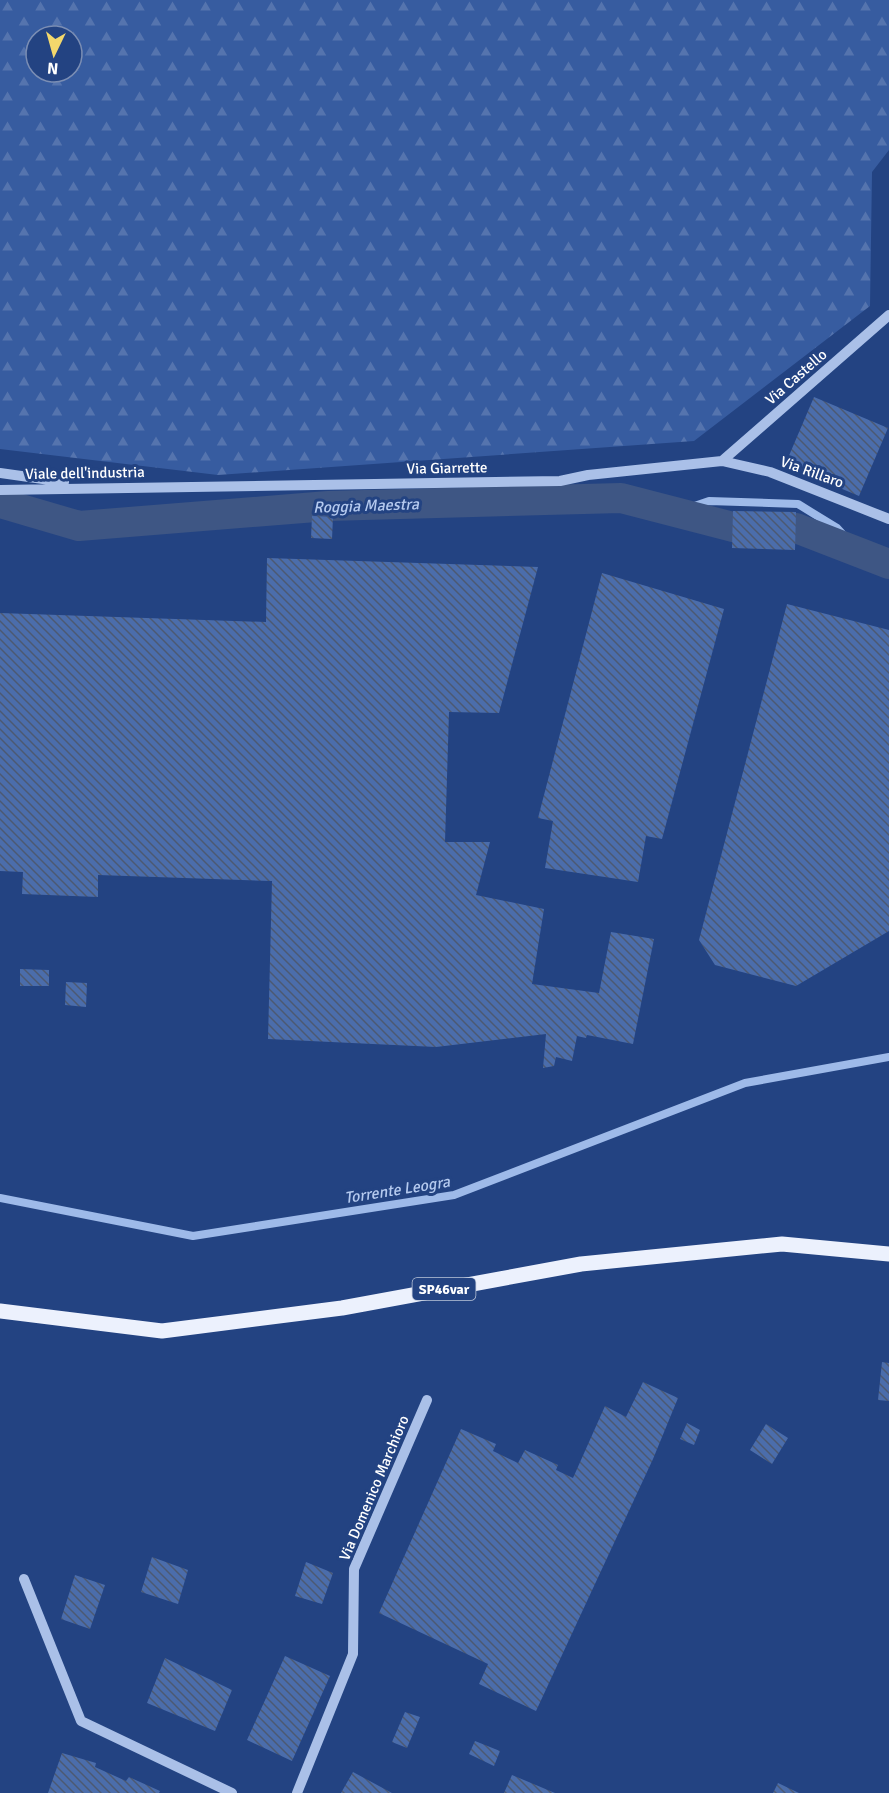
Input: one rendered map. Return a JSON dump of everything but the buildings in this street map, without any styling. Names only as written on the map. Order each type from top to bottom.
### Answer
[{"type":"main road","name":"SP46var","points":[[0,1311],[162,1331],[342,1308],[581,1264],[782,1244],[889,1254]]},
{"type":"street","name":"Via Castello","points":[[722,461],[889,315]]},
{"type":"street","name":"Via Giarrette","points":[[171,487],[560,481],[588,475],[722,461]]},
{"type":"street","name":"Via Rillaro","points":[[722,461],[770,472],[889,519]]},
{"type":"street","points":[[0,472],[103,488]]},
{"type":"street","name":"Viale dell'industria","points":[[0,490],[39,487],[171,487]]},
{"type":"street","name":"Via Domenico Marchioro","points":[[297,1793],[353,1654],[354,1569],[427,1400]]},
{"type":"street","points":[[24,1579],[81,1721],[232,1793]]},
{"type":"green space","points":[[0,0],[889,0],[889,150],[872,172],[870,306],[694,441],[218,475],[0,449]]},
{"type":"waterway","name":"Roggia Maestra","points":[[0,503],[79,526],[328,506],[621,498],[733,527]]},
{"type":"waterway","points":[[677,512],[709,501],[798,504],[837,528],[859,552]]},
{"type":"waterway","name":"Roggia Maestra","points":[[796,528],[889,564]]},
{"type":"waterway","name":"Torrente Leogra","points":[[0,1198],[193,1236],[454,1195],[745,1083],[889,1057]]}]
